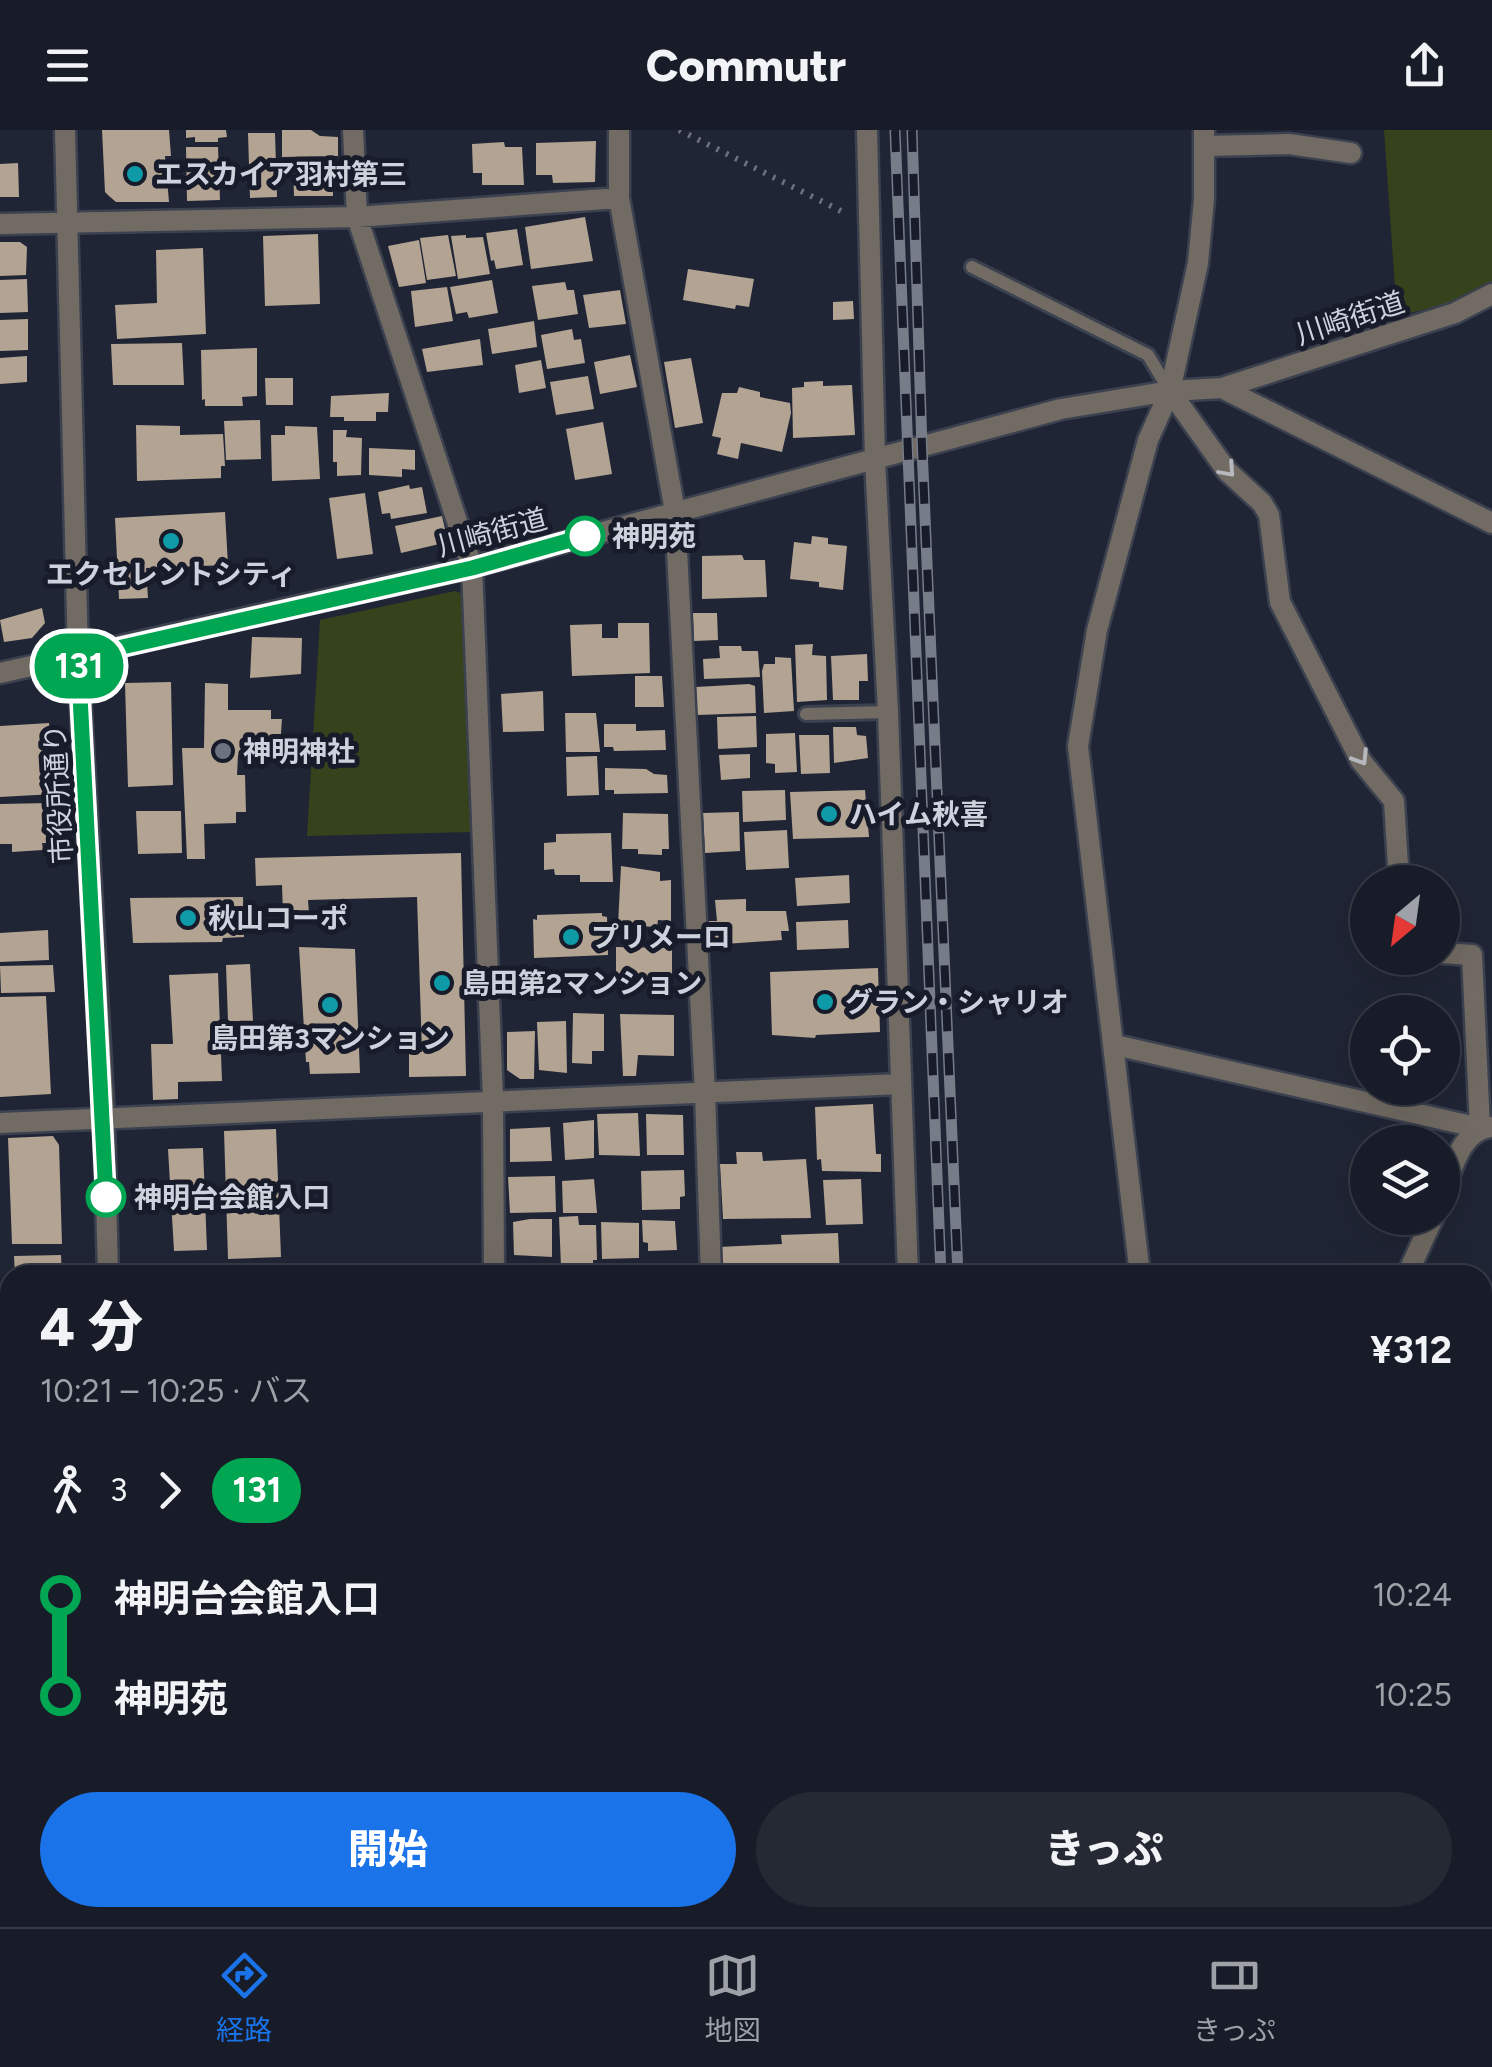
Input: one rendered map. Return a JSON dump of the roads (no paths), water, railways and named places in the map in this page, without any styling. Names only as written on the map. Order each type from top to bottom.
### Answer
[{"type":"street","name":"市役所通り","points":[[64,130],[78,657],[104,1118],[108,1265]]},
{"type":"street","points":[[354,130],[357,217],[472,568],[492,1100],[494,1265]]},
{"type":"street","points":[[619,130],[619,198],[675,512],[711,1265]]},
{"type":"street","points":[[867,130],[875,460],[908,1265]]},
{"type":"street","points":[[1139,1265],[1078,746],[1097,630],[1148,440],[1170,391],[1198,263],[1205,138],[1351,153]]},
{"type":"street","points":[[0,224],[357,217],[619,198]]},
{"type":"street","name":"川崎街道","points":[[0,673],[472,568],[1061,410],[1170,391],[1222,388],[1455,313],[1492,294]]},
{"type":"street","points":[[1222,388],[1492,523]]},
{"type":"street","points":[[1170,391],[1227,471],[1262,503],[1269,515],[1280,602],[1360,761],[1394,801],[1399,865]]},
{"type":"street","points":[[1460,955],[1472,956],[1486,1128]]},
{"type":"street","points":[[1115,1044],[1486,1128]]},
{"type":"street","points":[[0,1122],[901,1084]]},
{"type":"street","points":[[1460,1150],[1463,1143],[1486,1128]]},
{"type":"street","points":[[1412,1265],[1425,1235]]},
{"type":"lane","points":[[972,268],[1148,355],[1170,391]]},
{"type":"lane","points":[[806,714],[888,712]]},
{"type":"railway","points":[[895,130],[941,1265]]},
{"type":"railway","points":[[912,130],[958,1265]]},
{"type":"place","name":"エスカイア羽村第三","points":[[135,174]]},
{"type":"place","name":"神明苑","points":[[585,536]]},
{"type":"place","name":"エクセレントシティ","points":[[171,541]]},
{"type":"place","name":"神明神社","points":[[223,751]]},
{"type":"place","name":"ハイム秋喜","points":[[829,814]]},
{"type":"place","name":"秋山コーポ","points":[[188,918]]},
{"type":"place","name":"プリメーロ","points":[[571,937]]},
{"type":"place","name":"島田第2マンション","points":[[442,983]]},
{"type":"place","name":"グラン・シャリオ","points":[[825,1002]]},
{"type":"place","name":"島田第3マンション","points":[[330,1005]]},
{"type":"place","name":"神明台会館入口","points":[[106,1197]]}]
